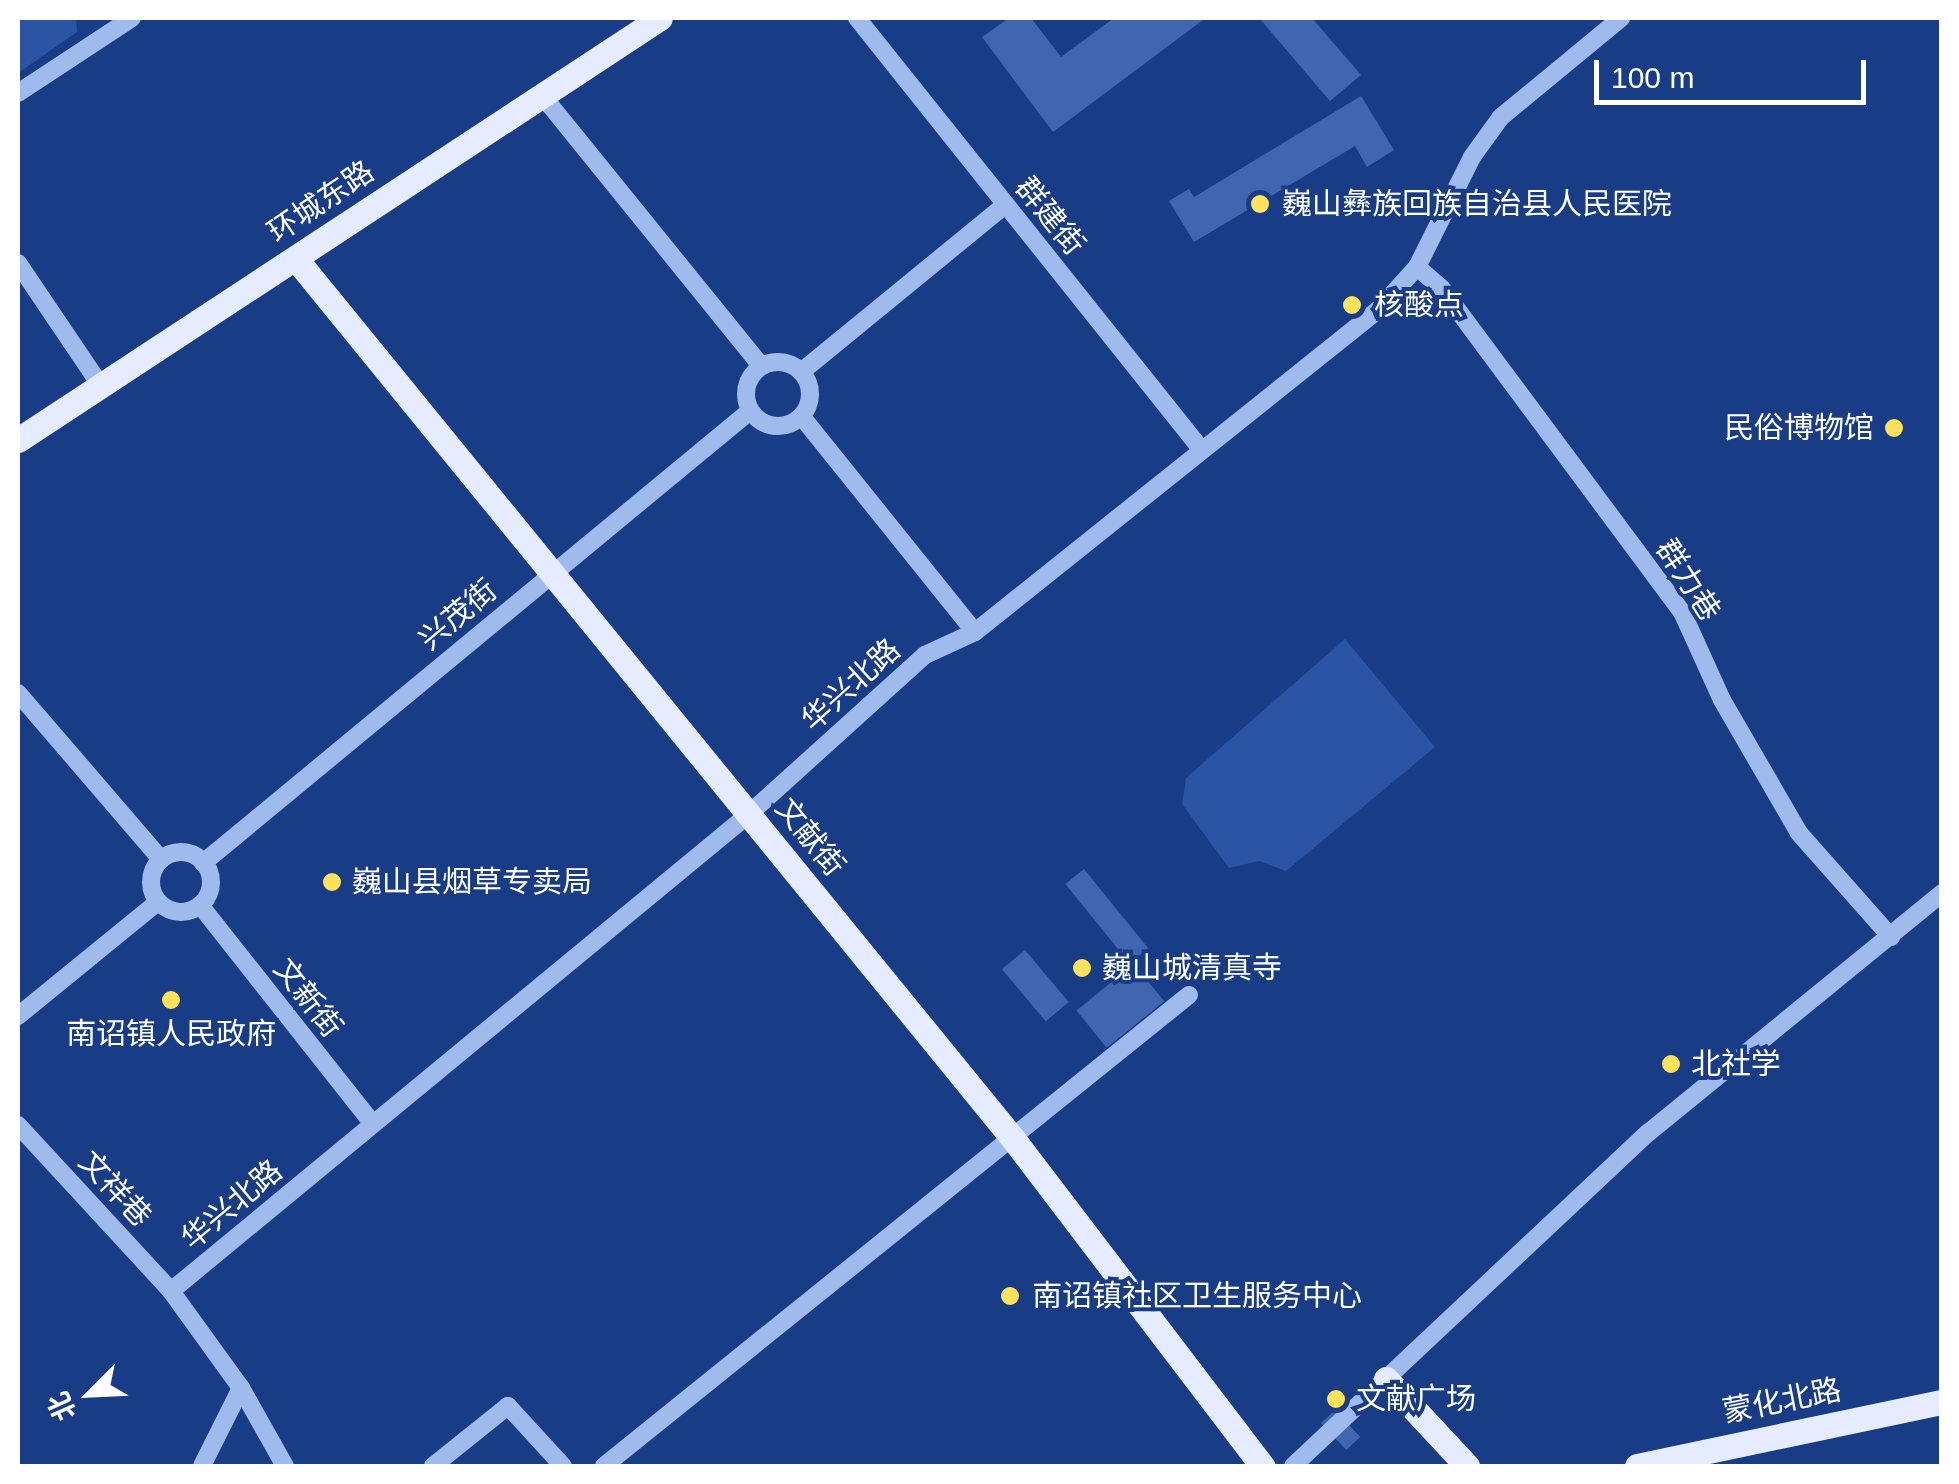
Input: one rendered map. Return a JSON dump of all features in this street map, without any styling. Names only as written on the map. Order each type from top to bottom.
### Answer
[{"type":"main road","name":"环城东路","points":[[18,440],[660,18]]},
{"type":"main road","name":"文献街","points":[[296,259],[1014,1140],[1262,1466]]},
{"type":"main road","points":[[1386,1379],[1467,1466]]},
{"type":"main road","name":"蒙化北路","points":[[1637,1466],[1942,1402]]},
{"type":"street","name":"群建街","points":[[856,18],[1201,448]]},
{"type":"street","name":"华兴北路","points":[[172,1291],[749,814],[925,654],[975,632],[1378,310],[1417,267],[1472,157],[1502,116],[1621,18]]},
{"type":"street","points":[[18,93],[124,20]]},
{"type":"street","points":[[542,94],[761,366]]},
{"type":"street","points":[[802,372],[1005,204]]},
{"type":"street","points":[[18,263],[101,386]]},
{"type":"street","name":"群力巷","points":[[1417,267],[1442,289],[1682,614],[1722,700],[1799,833],[1892,937]]},
{"type":"street","points":[[778,362],[802,372],[810,389],[802,416],[775,427],[750,411],[746,391],[761,366],[778,362]]},
{"type":"street","name":"兴茂街","points":[[204,863],[750,411]]},
{"type":"street","points":[[802,416],[975,632]]},
{"type":"street","points":[[18,692],[162,860]]},
{"type":"street","points":[[178,852],[204,863],[211,880],[200,905],[183,912],[158,902],[152,875],[162,860],[178,852]]},
{"type":"street","points":[[1293,1466],[1648,1133],[1942,893]]},
{"type":"street","points":[[18,1016],[158,902]]},
{"type":"street","name":"文新街","points":[[200,905],[373,1124]]},
{"type":"street","points":[[604,1466],[1014,1140],[1189,995]]},
{"type":"street","name":"文祥巷","points":[[18,1126],[172,1291],[241,1388],[285,1466]]},
{"type":"street","points":[[202,1466],[241,1388]]},
{"type":"street","points":[[433,1466],[508,1406],[563,1466]]},
{"type":"shaded area","points":[[18,18],[76,18],[77,32],[18,73]]},
{"type":"shaded area","points":[[1345,639],[1435,747],[1286,871],[1259,861],[1229,868],[1182,804],[1186,778]]},
{"type":"building","points":[[1009,18],[1031,18],[1061,57],[1114,18],[1203,20],[1053,132],[982,37]]},
{"type":"building","points":[[1312,18],[1361,75],[1330,101],[1260,19]]},
{"type":"building","points":[[1361,96],[1394,150],[1367,167],[1355,146],[1194,242],[1169,201],[1189,189],[1194,197]]},
{"type":"building","points":[[1084,869],[1148,948],[1130,963],[1065,884]]},
{"type":"building","points":[[1025,950],[1069,1002],[1046,1021],[1002,969]]},
{"type":"building","points":[[1134,964],[1164,1001],[1107,1048],[1076,1011]]},
{"type":"building","points":[[1335,1410],[1360,1437],[1346,1450],[1321,1423]]},
{"type":"place","name":"巍山彝族回族自治县人民医院","points":[[1260,204]]},
{"type":"place","name":"核酸点","points":[[1352,305]]},
{"type":"place","name":"民俗博物馆","points":[[1894,428]]},
{"type":"place","name":"巍山县烟草专卖局","points":[[332,882]]},
{"type":"place","name":"巍山城清真寺","points":[[1082,968]]},
{"type":"place","name":"南诏镇人民政府","points":[[171,1000]]},
{"type":"place","name":"北社学","points":[[1671,1064]]},
{"type":"place","name":"南诏镇社区卫生服务中心","points":[[1010,1296]]},
{"type":"place","name":"文献广场","points":[[1336,1399]]}]
